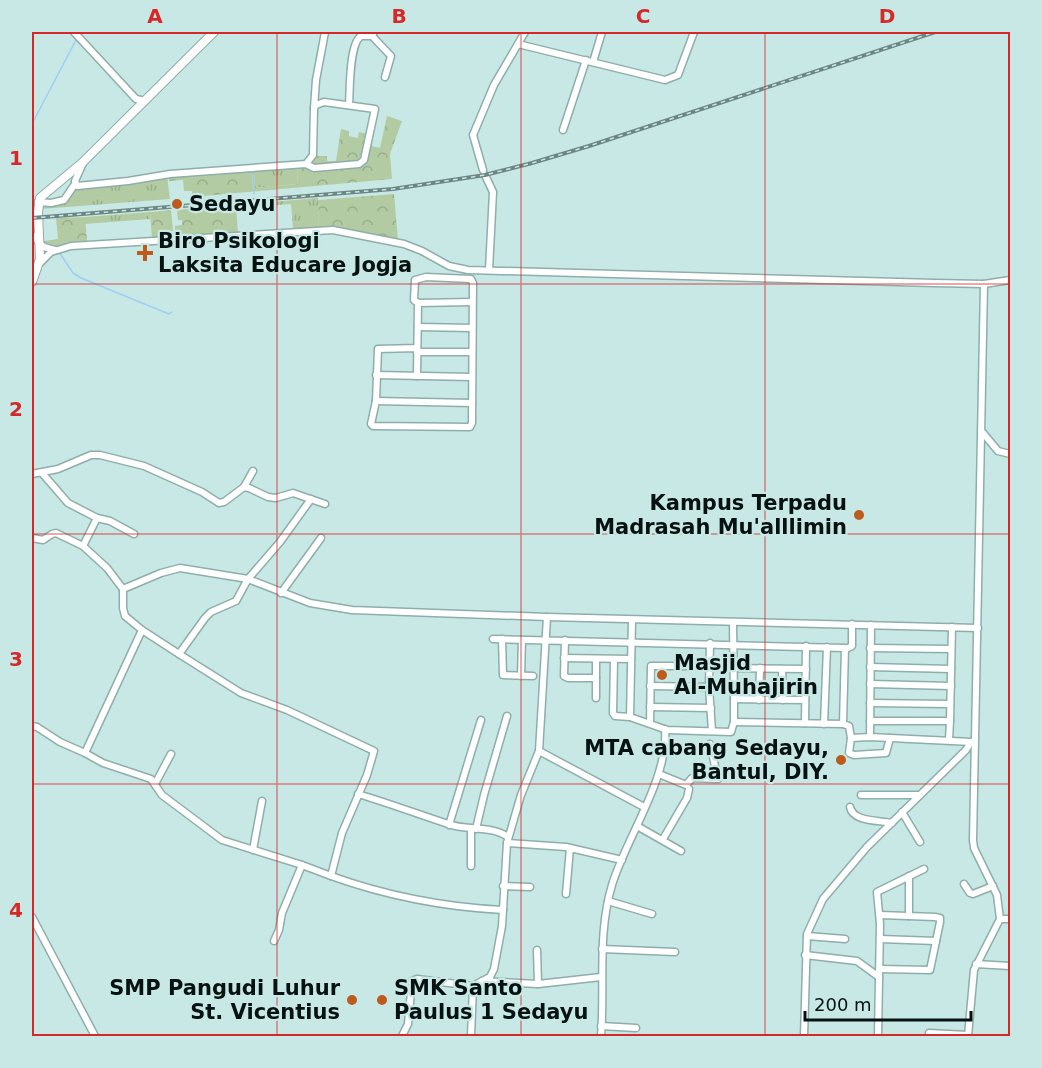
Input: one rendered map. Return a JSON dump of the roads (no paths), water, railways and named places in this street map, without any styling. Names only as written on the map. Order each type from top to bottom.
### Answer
[{"type":"street","points":[[75,32],[129,91],[139,100],[145,101]]},
{"type":"street","points":[[32,282],[39,264],[38,202],[43,195],[83,162],[214,32]]},
{"type":"street","points":[[306,164],[313,155],[316,80],[325,32]]},
{"type":"street","points":[[489,270],[493,192],[484,172],[473,135],[494,85],[525,32]]},
{"type":"street","points":[[563,130],[602,32]]},
{"type":"street","points":[[518,44],[658,79],[672,79],[678,75],[694,32]]},
{"type":"street","points":[[349,105],[356,40],[361,36],[373,34],[391,56],[385,77]]},
{"type":"street","points":[[129,91],[133,104],[131,115]]},
{"type":"street","points":[[75,184],[80,186],[128,182],[170,174],[306,164],[314,168],[362,163],[375,109],[319,102],[314,108]]},
{"type":"street","points":[[38,202],[64,200],[75,184],[83,162]]},
{"type":"street","points":[[39,264],[55,250],[84,244],[324,229],[404,244],[454,267],[489,270],[984,284],[1011,280]]},
{"type":"street","points":[[32,235],[40,245],[55,250]]},
{"type":"street","points":[[443,278],[444,262]]},
{"type":"street","points":[[454,267],[454,278]]},
{"type":"street","points":[[417,376],[417,350],[418,303],[414,300],[416,278],[471,279],[472,302],[472,352],[471,377],[472,423],[468,428],[373,426],[370,422],[376,401],[378,349],[417,350],[472,352]]},
{"type":"street","points":[[929,1033],[968,1036],[972,980],[976,964],[1000,919],[999,903],[974,848],[973,840],[973,742],[978,628],[984,284]]},
{"type":"street","points":[[418,303],[472,302]]},
{"type":"street","points":[[418,327],[472,328]]},
{"type":"street","points":[[376,375],[471,377]]},
{"type":"street","points":[[376,401],[472,403]]},
{"type":"street","points":[[982,433],[998,451],[1011,454]]},
{"type":"street","points":[[32,474],[42,473],[91,455],[100,455],[144,466],[202,492],[219,503],[224,502],[244,487],[253,471]]},
{"type":"street","points":[[42,473],[68,503],[134,534]]},
{"type":"street","points":[[244,487],[268,497],[276,498],[292,493],[309,502],[325,504]]},
{"type":"street","points":[[179,654],[211,612],[234,604],[248,579],[309,502]]},
{"type":"street","points":[[83,546],[97,518]]},
{"type":"street","points":[[32,538],[43,540],[56,533],[83,546],[107,568],[121,587],[124,614],[142,630],[241,693],[287,710],[372,750],[375,754],[342,834],[331,876]]},
{"type":"street","points":[[280,593],[321,538]]},
{"type":"street","points":[[121,587],[180,568],[248,579],[310,603],[345,609],[632,620],[978,628]]},
{"type":"street","points":[[402,1036],[408,1024],[410,983],[417,979],[473,986],[490,977],[494,969],[503,910],[507,840],[538,751],[544,686],[546,617]]},
{"type":"street","points":[[630,717],[632,620]]},
{"type":"street","points":[[614,660],[613,713],[617,717],[630,717],[665,729],[731,732],[734,722],[733,622]]},
{"type":"street","points":[[493,639],[710,643],[846,649],[852,646],[852,624]]},
{"type":"street","points":[[870,737],[871,625]]},
{"type":"street","points":[[949,740],[952,627]]},
{"type":"street","points":[[85,753],[142,630]]},
{"type":"street","points":[[502,639],[502,674],[533,676]]},
{"type":"street","points":[[521,676],[522,640]]},
{"type":"street","points":[[565,640],[564,674],[566,677],[596,678]]},
{"type":"street","points":[[710,643],[709,687],[712,731]]},
{"type":"street","points":[[805,723],[806,646]]},
{"type":"street","points":[[824,724],[827,647]]},
{"type":"street","points":[[870,648],[951,650]]},
{"type":"street","points":[[843,724],[846,649]]},
{"type":"street","points":[[564,658],[631,659]]},
{"type":"street","points":[[596,659],[596,698]]},
{"type":"street","points":[[650,723],[652,665],[709,666]]},
{"type":"street","points":[[870,667],[951,669]]},
{"type":"street","points":[[732,668],[806,669]]},
{"type":"street","points":[[759,700],[760,668]]},
{"type":"street","points":[[782,669],[783,700]]},
{"type":"street","points":[[870,684],[951,686]]},
{"type":"street","points":[[650,686],[709,687]]},
{"type":"street","points":[[734,699],[806,700]]},
{"type":"street","points":[[870,703],[950,704]]},
{"type":"street","points":[[650,707],[711,708]]},
{"type":"street","points":[[471,866],[474,829],[507,717]]},
{"type":"street","points":[[449,825],[481,720]]},
{"type":"street","points":[[870,721],[950,722]]},
{"type":"street","points":[[734,722],[843,724],[849,726],[851,738],[849,753],[854,755],[886,753],[890,738]]},
{"type":"street","points":[[32,726],[102,763],[151,779],[162,795],[193,816],[217,837],[231,844],[302,865],[362,887],[407,898],[451,906],[503,910]]},
{"type":"street","points":[[601,1036],[602,950],[608,901],[622,860],[659,774],[667,745],[665,729]]},
{"type":"street","points":[[851,738],[973,742]]},
{"type":"street","points":[[804,1036],[807,936],[823,899],[867,847],[973,742]]},
{"type":"street","points":[[659,774],[686,785],[692,778],[718,779],[710,744]]},
{"type":"street","points":[[538,751],[644,807]]},
{"type":"street","points":[[155,784],[171,754]]},
{"type":"street","points":[[663,839],[687,798],[689,789]]},
{"type":"street","points":[[358,794],[423,814],[449,825],[502,833],[507,840],[570,848],[622,860]]},
{"type":"street","points":[[861,795],[920,795]]},
{"type":"street","points":[[253,850],[262,801]]},
{"type":"street","points":[[850,807],[851,813],[857,817],[891,823]]},
{"type":"street","points":[[902,813],[920,842]]},
{"type":"street","points":[[637,825],[681,851]]},
{"type":"street","points":[[566,894],[570,848]]},
{"type":"street","points":[[274,942],[282,912],[302,865]]},
{"type":"street","points":[[878,1036],[880,915],[877,892],[924,869]]},
{"type":"street","points":[[909,876],[909,916]]},
{"type":"street","points":[[964,884],[973,894],[993,886]]},
{"type":"street","points":[[503,886],[530,887]]},
{"type":"street","points":[[608,901],[652,914]]},
{"type":"street","points":[[879,969],[930,970],[940,918],[880,915]]},
{"type":"street","points":[[32,917],[95,1036]]},
{"type":"street","points":[[1000,919],[1011,919]]},
{"type":"street","points":[[807,936],[845,939]]},
{"type":"street","points":[[880,939],[936,941]]},
{"type":"street","points":[[537,950],[538,984]]},
{"type":"street","points":[[602,950],[675,952]]},
{"type":"street","points":[[805,955],[857,961],[879,977]]},
{"type":"street","points":[[976,964],[1011,966]]},
{"type":"street","points":[[482,981],[538,984],[601,977]]},
{"type":"street","points":[[471,1036],[473,986]]},
{"type":"street","points":[[601,1026],[636,1028]]},
{"type":"waterway","points":[[32,124],[76,40]]},
{"type":"waterway","points":[[252,172],[254,194]]},
{"type":"waterway","points":[[44,244],[54,247]]},
{"type":"waterway","points":[[59,252],[73,273],[81,278],[169,314],[172,312]]},
{"type":"railway","points":[[32,218],[393,189],[485,175],[589,146],[935,32]]},
{"type":"place","name":"Sedayu","points":[[177,204]]},
{"type":"place","name":"Biro Psikologi Laksita Educare Jogja","points":[[145,253]]},
{"type":"place","name":"Kampus Terpadu Madrasah Mu'alllimin","points":[[859,515]]},
{"type":"place","name":"Masjid Al-Muhajirin","points":[[662,675]]},
{"type":"place","name":"MTA cabang Sedayu, Bantul, DIY.","points":[[841,760]]},
{"type":"place","name":"SMP Pangudi Luhur St. Vicentius","points":[[352,1000]]},
{"type":"place","name":"SMK Santo Paulus 1 Sedayu","points":[[382,1000]]}]
